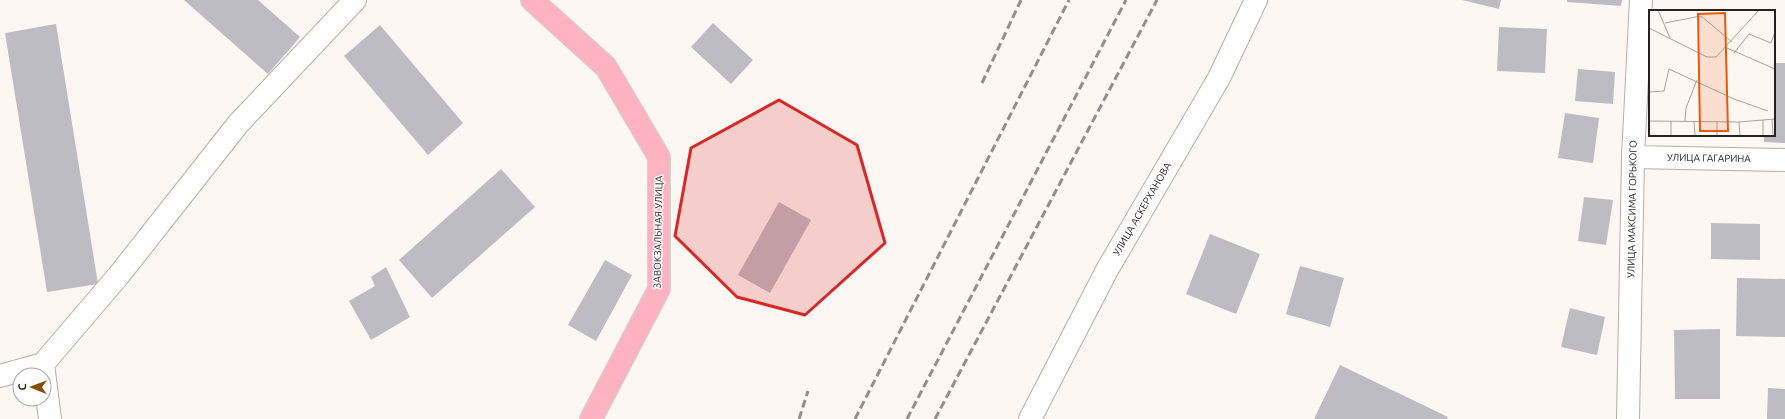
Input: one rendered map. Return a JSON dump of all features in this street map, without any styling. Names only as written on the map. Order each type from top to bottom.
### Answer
[{"type":"main road","name":"ЗАВОКЗАЛЬНАЯ УЛИЦА","points":[[532,0],[606,67],[659,157],[659,288],[591,419]]},
{"type":"street","points":[[0,376],[43,364],[119,275],[238,124],[355,0]]},
{"type":"street","name":"УЛИЦА АСКЕРХАНОВА","points":[[1030,419],[1107,270],[1219,78],[1256,0]]},
{"type":"street","name":"УЛИЦА МАКСИМА ГОРЬКОГО","points":[[1628,419],[1633,157],[1641,0]]},
{"type":"street","name":"УЛИЦА ГАГАРИНА","points":[[1633,157],[1785,160]]},
{"type":"street","points":[[43,364],[50,419]]},
{"type":"highlighted area","points":[[779,100],[857,145],[885,243],[805,315],[737,297],[675,236],[691,148]]},
{"type":"building","points":[[184,0],[258,0],[300,37],[268,74]]},
{"type":"building","points":[[1462,0],[1501,0],[1499,9]]},
{"type":"building","points":[[1567,0],[1622,0],[1621,6],[1567,2]]},
{"type":"building","points":[[713,23],[753,60],[731,84],[691,47]]},
{"type":"building","points":[[56,24],[98,284],[47,292],[5,33]]},
{"type":"building","points":[[380,25],[463,123],[428,155],[344,56]]},
{"type":"building","points":[[1499,27],[1547,29],[1545,73],[1497,71]]},
{"type":"building","points":[[1775,63],[1785,63],[1785,143],[1764,142],[1764,136],[1775,136]]},
{"type":"building","points":[[1578,69],[1615,72],[1613,104],[1575,101]]},
{"type":"building","points":[[1565,113],[1599,118],[1593,163],[1558,158]]},
{"type":"building","points":[[501,169],[535,207],[432,298],[399,260]]},
{"type":"building","points":[[1584,197],[1613,200],[1606,245],[1578,241]]},
{"type":"building","points":[[779,202],[811,220],[770,293],[738,275]]},
{"type":"building","points":[[1711,223],[1760,224],[1760,260],[1711,259]]},
{"type":"building","points":[[1210,234],[1260,254],[1236,314],[1186,294]]},
{"type":"building","points":[[605,260],[632,275],[596,341],[568,325]]},
{"type":"building","points":[[1300,266],[1344,278],[1330,327],[1286,314]]},
{"type":"building","points":[[386,267],[410,317],[371,340],[349,301],[375,286],[371,277]]},
{"type":"building","points":[[1737,278],[1785,279],[1785,337],[1736,336]]},
{"type":"building","points":[[1570,308],[1605,317],[1597,355],[1561,347]]},
{"type":"building","points":[[1720,329],[1720,399],[1675,399],[1674,330]]},
{"type":"building","points":[[1340,365],[1448,417],[1447,419],[1314,419]]},
{"type":"building","points":[[1768,388],[1785,389],[1785,419],[1767,419]]},
{"type":"railway","points":[[982,83],[1021,0]]},
{"type":"railway","points":[[855,419],[1069,0]]},
{"type":"railway","points":[[907,419],[1126,0]]},
{"type":"railway","points":[[935,419],[1157,0]]},
{"type":"railway","points":[[799,419],[808,391]]}]
